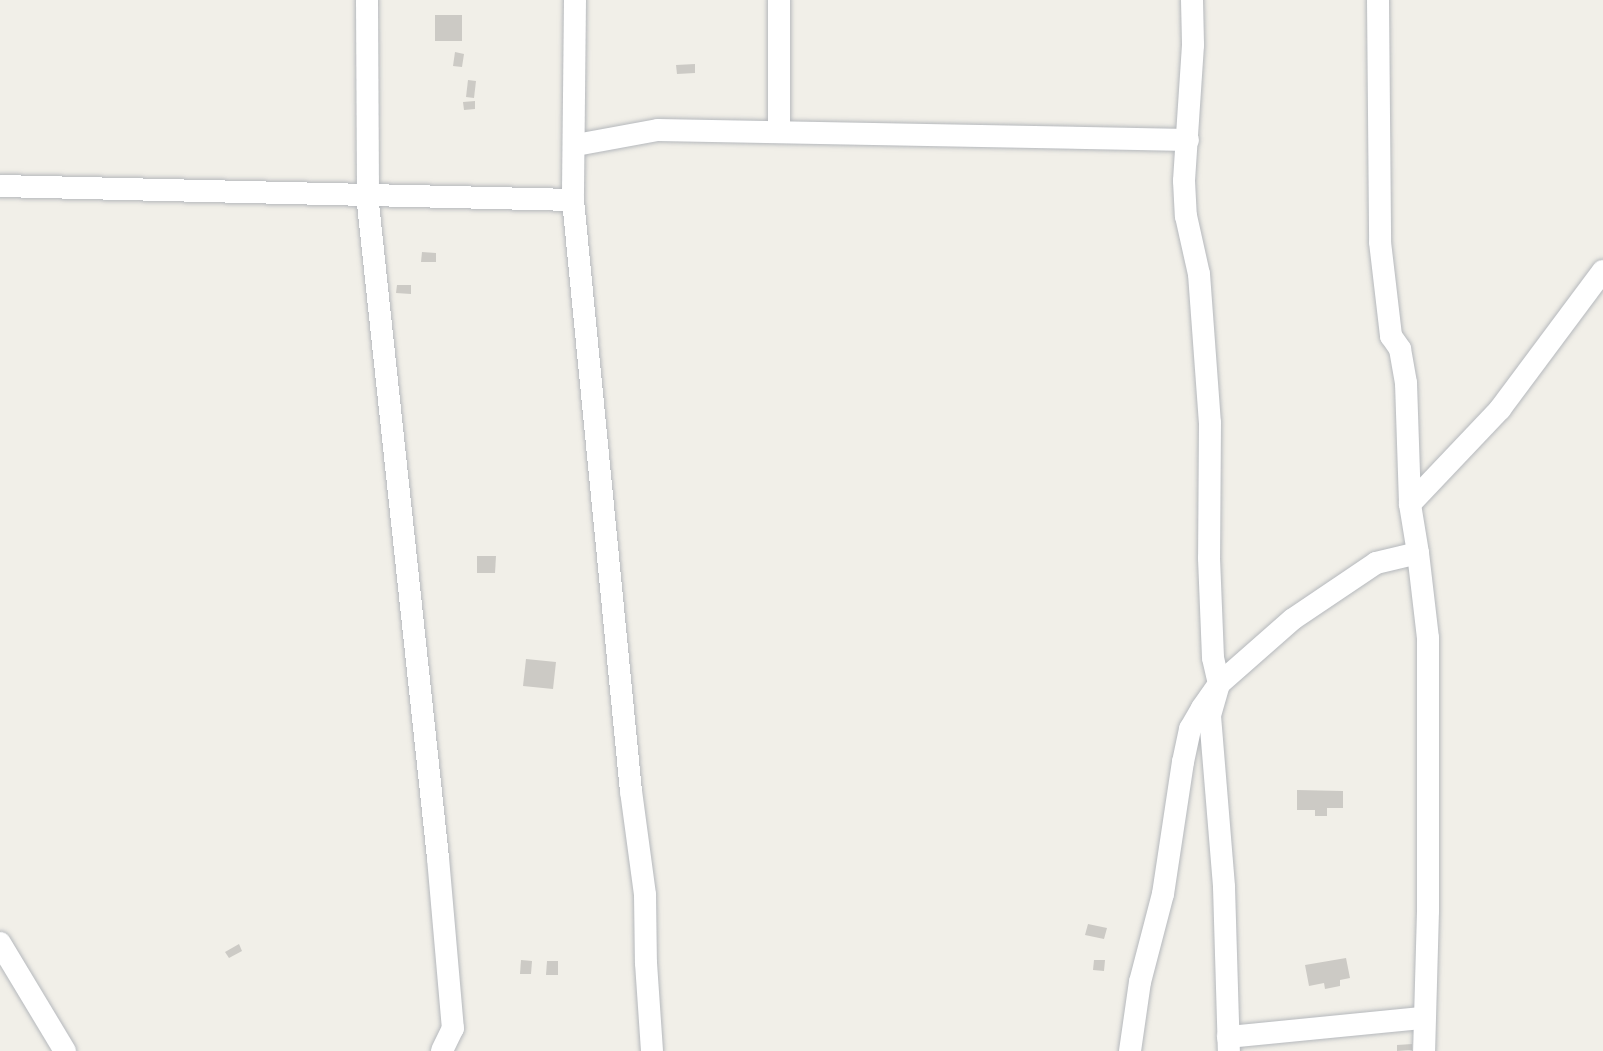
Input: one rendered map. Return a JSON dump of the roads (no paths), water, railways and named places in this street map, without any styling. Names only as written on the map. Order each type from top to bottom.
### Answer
[{"type":"street","points":[[367,0],[368,196],[453,1028],[442,1051]]},
{"type":"street","points":[[575,0],[576,145],[573,200],[631,791],[645,896],[646,963],[652,1051]]},
{"type":"street","points":[[779,0],[779,131]]},
{"type":"street","points":[[1192,0],[1193,45],[1184,181],[1186,216],[1199,274],[1208,390],[1210,601],[1213,658],[1219,684],[1210,716],[1224,887],[1229,1044],[1423,1018]]},
{"type":"street","points":[[1378,0],[1380,242],[1391,336],[1400,349],[1406,383],[1410,504],[1428,638],[1428,911],[1423,1018],[1424,1051]]},
{"type":"street","points":[[576,145],[658,130],[1188,141]]},
{"type":"street","points":[[0,186],[573,200]]},
{"type":"street","points":[[1410,504],[1500,409],[1603,271]]},
{"type":"street","points":[[1130,1051],[1140,982],[1162,894],[1190,729],[1219,684],[1293,619],[1376,563],[1418,553]]},
{"type":"street","points":[[0,943],[65,1051]]}]
